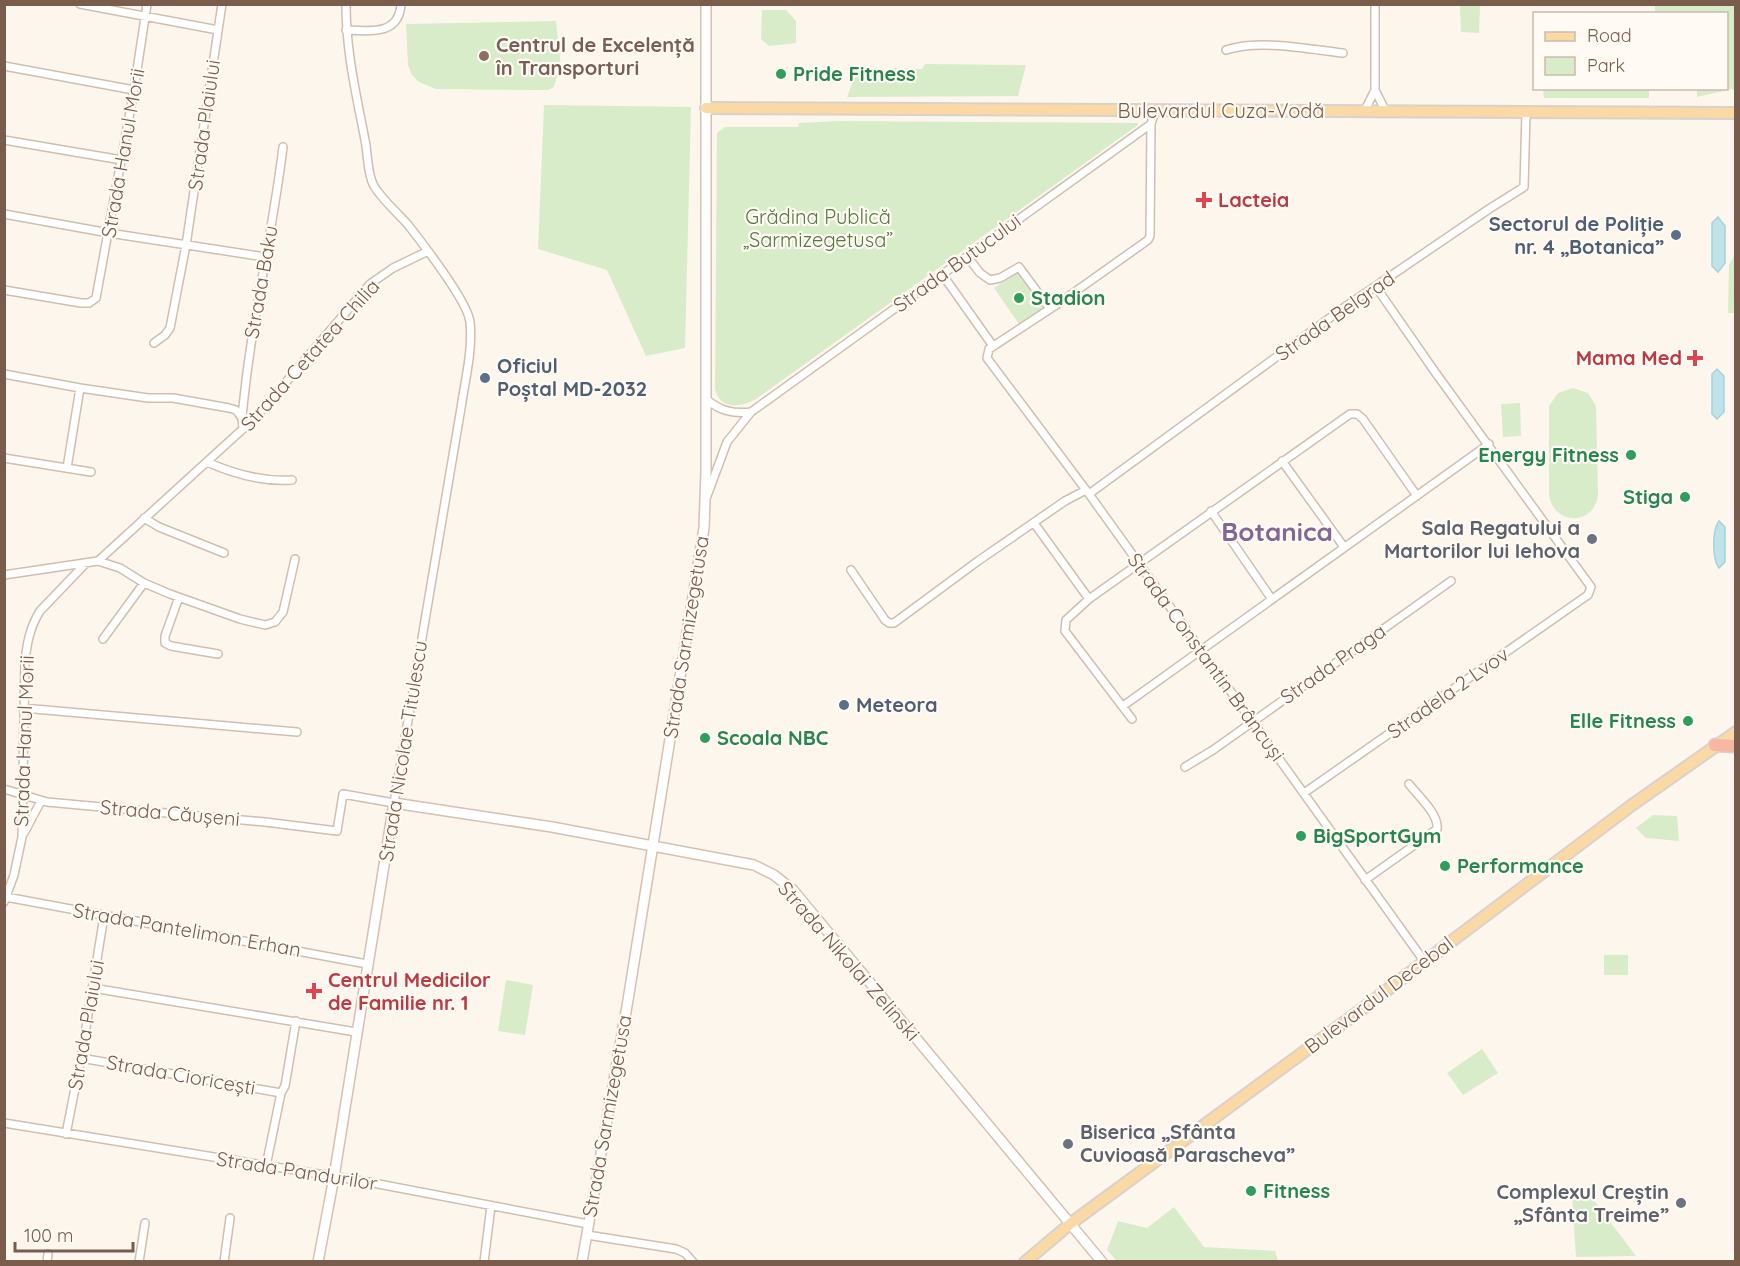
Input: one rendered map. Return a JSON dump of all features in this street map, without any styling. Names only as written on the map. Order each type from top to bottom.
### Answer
[{"type":"highway","points":[[1715,745],[1736,746]]},
{"type":"main road","name":"Bulevardul Cuza-Vodă","points":[[706,108],[1736,113]]},
{"type":"main road","points":[[1715,745],[1736,721]]},
{"type":"main road","name":"Bulevardul Decebal","points":[[1025,1262],[1070,1224],[1715,745],[1736,732]]},
{"type":"street","points":[[80,4],[218,30]]},
{"type":"street","name":"Strada Hanul Morii","points":[[4,290],[81,303],[93,301],[98,294],[147,4]]},
{"type":"street","name":"Strada Plaiului","points":[[154,343],[170,328],[186,245],[222,4]]},
{"type":"street","points":[[346,4],[346,30],[351,75],[366,142],[372,182],[410,227],[426,252]]},
{"type":"street","points":[[346,30],[384,29],[397,20],[401,4]]},
{"type":"street","name":"Strada Sarmizegetusa","points":[[582,1262],[652,847],[702,539],[706,501],[706,4]]},
{"type":"street","points":[[1364,112],[1375,90],[1375,4]]},
{"type":"street","points":[[1226,50],[1264,46],[1342,53]]},
{"type":"street","points":[[4,66],[134,90]]},
{"type":"street","points":[[1375,90],[1386,112]]},
{"type":"street","points":[[942,274],[993,346],[1148,240],[1150,236],[1151,124],[1155,111]]},
{"type":"street","name":"Strada Belgrad","points":[[851,570],[885,620],[892,624],[1065,501],[1087,492],[1376,286],[1488,208],[1524,187],[1526,112]]},
{"type":"street","name":"Strada Butucului","points":[[706,501],[727,442],[751,412],[1151,124]]},
{"type":"street","points":[[4,140],[122,160]]},
{"type":"street","name":"Strada Baku","points":[[243,429],[242,418],[250,340],[272,224],[283,147]]},
{"type":"street","points":[[4,214],[265,257]]},
{"type":"street","name":"Strada Cetatea Chilia","points":[[98,561],[243,429],[278,393],[370,284],[393,268],[426,252]]},
{"type":"street","name":"Strada Nicolae Titulescu","points":[[318,1262],[334,1177],[367,964],[470,348],[470,322],[467,310],[426,252]]},
{"type":"street","points":[[967,256],[990,280],[1000,278],[1019,267],[1050,309]]},
{"type":"street","points":[[1123,705],[1489,444],[1435,372],[1376,286]]},
{"type":"street","name":"Strada Constantin Brâncuși","points":[[993,346],[987,354],[988,362],[1140,564],[1424,961]]},
{"type":"street","points":[[4,374],[80,388],[148,398],[173,398],[229,408],[236,410],[242,418]]},
{"type":"street","points":[[67,468],[80,388]]},
{"type":"street","points":[[706,399],[715,407],[727,412],[751,412]]},
{"type":"street","points":[[1132,719],[1065,631],[1064,625],[1071,614],[1089,599],[1346,416],[1357,414],[1363,419],[1417,496]]},
{"type":"street","name":"Stradela 2 Lvov","points":[[1305,793],[1590,592],[1589,582],[1489,444]]},
{"type":"street","points":[[4,458],[91,472]]},
{"type":"street","points":[[1282,461],[1344,547]]},
{"type":"street","points":[[207,462],[248,477],[273,482],[292,480]]},
{"type":"street","points":[[1211,511],[1271,598]]},
{"type":"street","points":[[144,518],[159,527],[224,553]]},
{"type":"street","points":[[1034,523],[1089,599]]},
{"type":"street","points":[[4,575],[98,561],[120,568],[144,583],[179,597],[265,625],[271,624],[283,612],[295,559]]},
{"type":"street","name":"Strada Hanul Morii","points":[[5,900],[17,864],[22,837],[26,648],[33,625],[45,607],[86,562]]},
{"type":"street","name":"Strada Praga","points":[[1185,767],[1213,750],[1451,581]]},
{"type":"street","points":[[103,639],[144,583]]},
{"type":"street","points":[[179,597],[165,636],[165,643],[218,654]]},
{"type":"street","points":[[23,708],[297,732]]},
{"type":"street","points":[[1365,880],[1437,829],[1437,822],[1433,815],[1409,784]]},
{"type":"street","name":"Strada Căușeni","points":[[4,789],[41,801],[337,831],[344,794],[394,803]]},
{"type":"street","points":[[22,837],[41,801]]},
{"type":"street","name":"Strada Nikolai Zelinski","points":[[394,803],[552,827],[754,866],[774,875],[787,885],[1102,1262]]},
{"type":"street","name":"Strada Pantelimon Erhan","points":[[5,900],[367,964]]},
{"type":"street","name":"Strada Plaiului","points":[[66,1134],[104,916]]},
{"type":"street","points":[[93,988],[356,1032]]},
{"type":"street","points":[[266,1166],[281,1093],[285,1086],[296,1022]]},
{"type":"street","name":"Strada Cioricești","points":[[81,1058],[281,1093]]},
{"type":"street","name":"Strada Pandurilor","points":[[4,1123],[334,1177],[588,1224]]},
{"type":"street","points":[[484,1262],[491,1206]]},
{"type":"street","points":[[224,1262],[230,1218]]},
{"type":"street","points":[[139,1262],[145,1223]]},
{"type":"street","points":[[586,1234],[676,1249],[685,1253],[693,1262]]},
{"type":"green space","points":[[1460,5],[1480,5],[1479,33],[1461,32]]},
{"type":"green space","points":[[1655,5],[1735,5],[1735,91],[1728,90],[1728,12],[1655,12]]},
{"type":"green space","points":[[762,10],[786,10],[796,21],[796,43],[769,46],[761,39]]},
{"type":"green space","name":"Centrul de Excelență în Transporturi","points":[[556,21],[562,76],[557,76],[554,87],[548,90],[436,89],[419,82],[412,75],[408,65],[406,24]]},
{"type":"green space","points":[[925,64],[1026,65],[1018,96],[847,97],[855,76],[891,80],[892,68],[922,69]]},
{"type":"green space","points":[[1543,90],[1649,90],[1649,98],[1544,98]]},
{"type":"green space","points":[[1697,90],[1728,90],[1697,97]]},
{"type":"green space","points":[[544,105],[691,107],[685,348],[646,356],[607,270],[538,249]]},
{"type":"green space","name":"Grădina Publică „Sarmizegetusa”","points":[[836,121],[1138,123],[1138,125],[756,399],[744,404],[726,404],[721,401],[715,389],[717,133],[725,127],[798,127],[799,123]]},
{"type":"green space","points":[[1735,254],[1735,313],[1728,313],[1729,265]]},
{"type":"green space","name":"Stadion","points":[[1019,272],[1044,307],[1019,324],[994,288]]},
{"type":"green space","points":[[1573,388],[1588,393],[1596,406],[1598,495],[1595,505],[1589,512],[1582,517],[1574,518],[1566,517],[1558,512],[1552,505],[1549,495],[1549,406],[1558,393]]},
{"type":"green space","points":[[1520,403],[1521,436],[1503,437],[1501,404]]},
{"type":"green space","points":[[1653,815],[1677,816],[1679,841],[1646,838],[1636,828]]},
{"type":"green space","points":[[1604,955],[1628,955],[1628,975],[1604,975]]},
{"type":"green space","points":[[506,980],[533,985],[525,1035],[498,1031]]},
{"type":"green space","points":[[1482,1049],[1498,1073],[1463,1095],[1447,1073]]},
{"type":"green space","points":[[1572,1194],[1593,1199],[1636,1256],[1576,1257]]},
{"type":"green space","points":[[1174,1207],[1204,1247],[1275,1251],[1278,1261],[1117,1261],[1107,1250],[1118,1221],[1147,1228]]},
{"type":"water","points":[[1718,217],[1725,226],[1725,263],[1718,272],[1712,266],[1712,223]]},
{"type":"water","points":[[1717,369],[1724,376],[1724,412],[1717,419],[1712,414],[1712,374]]},
{"type":"water","points":[[1719,521],[1725,527],[1725,562],[1719,568],[1714,545],[1715,531]]},
{"type":"place","name":"Centrul de Excelență în Transporturi","points":[[484,56]]},
{"type":"place","name":"Pride Fitness","points":[[781,74]]},
{"type":"place","name":"Lacteia","points":[[1204,200]]},
{"type":"place","name":"Sectorul de Poliție nr. 4 „Botanica”","points":[[1676,235]]},
{"type":"place","name":"Stadion","points":[[1019,298]]},
{"type":"place","name":"Mama Med","points":[[1695,358]]},
{"type":"place","name":"Oficiul Poștal MD-2032","points":[[485,378]]},
{"type":"place","name":"Energy Fitness","points":[[1631,455]]},
{"type":"place","name":"Stiga","points":[[1685,497]]},
{"type":"place","name":"Sala Regatului a Martorilor lui Iehova","points":[[1592,539]]},
{"type":"place","name":"Meteora","points":[[844,705]]},
{"type":"place","name":"Elle Fitness","points":[[1688,721]]},
{"type":"place","name":"Scoala NBC","points":[[705,738]]},
{"type":"place","name":"BigSportGym","points":[[1301,836]]},
{"type":"place","name":"Performance","points":[[1445,866]]},
{"type":"place","name":"Centrul Medicilor de Familie nr. 1","points":[[314,991]]},
{"type":"place","name":"Biserica „Sfânta Cuvioasă Parascheva”","points":[[1068,1144]]},
{"type":"place","name":"Fitness","points":[[1251,1191]]},
{"type":"place","name":"Complexul Creștin „Sfânta Treime”","points":[[1681,1203]]},
{"type":"district","name":"Botanica","points":[[1277,532]]}]
